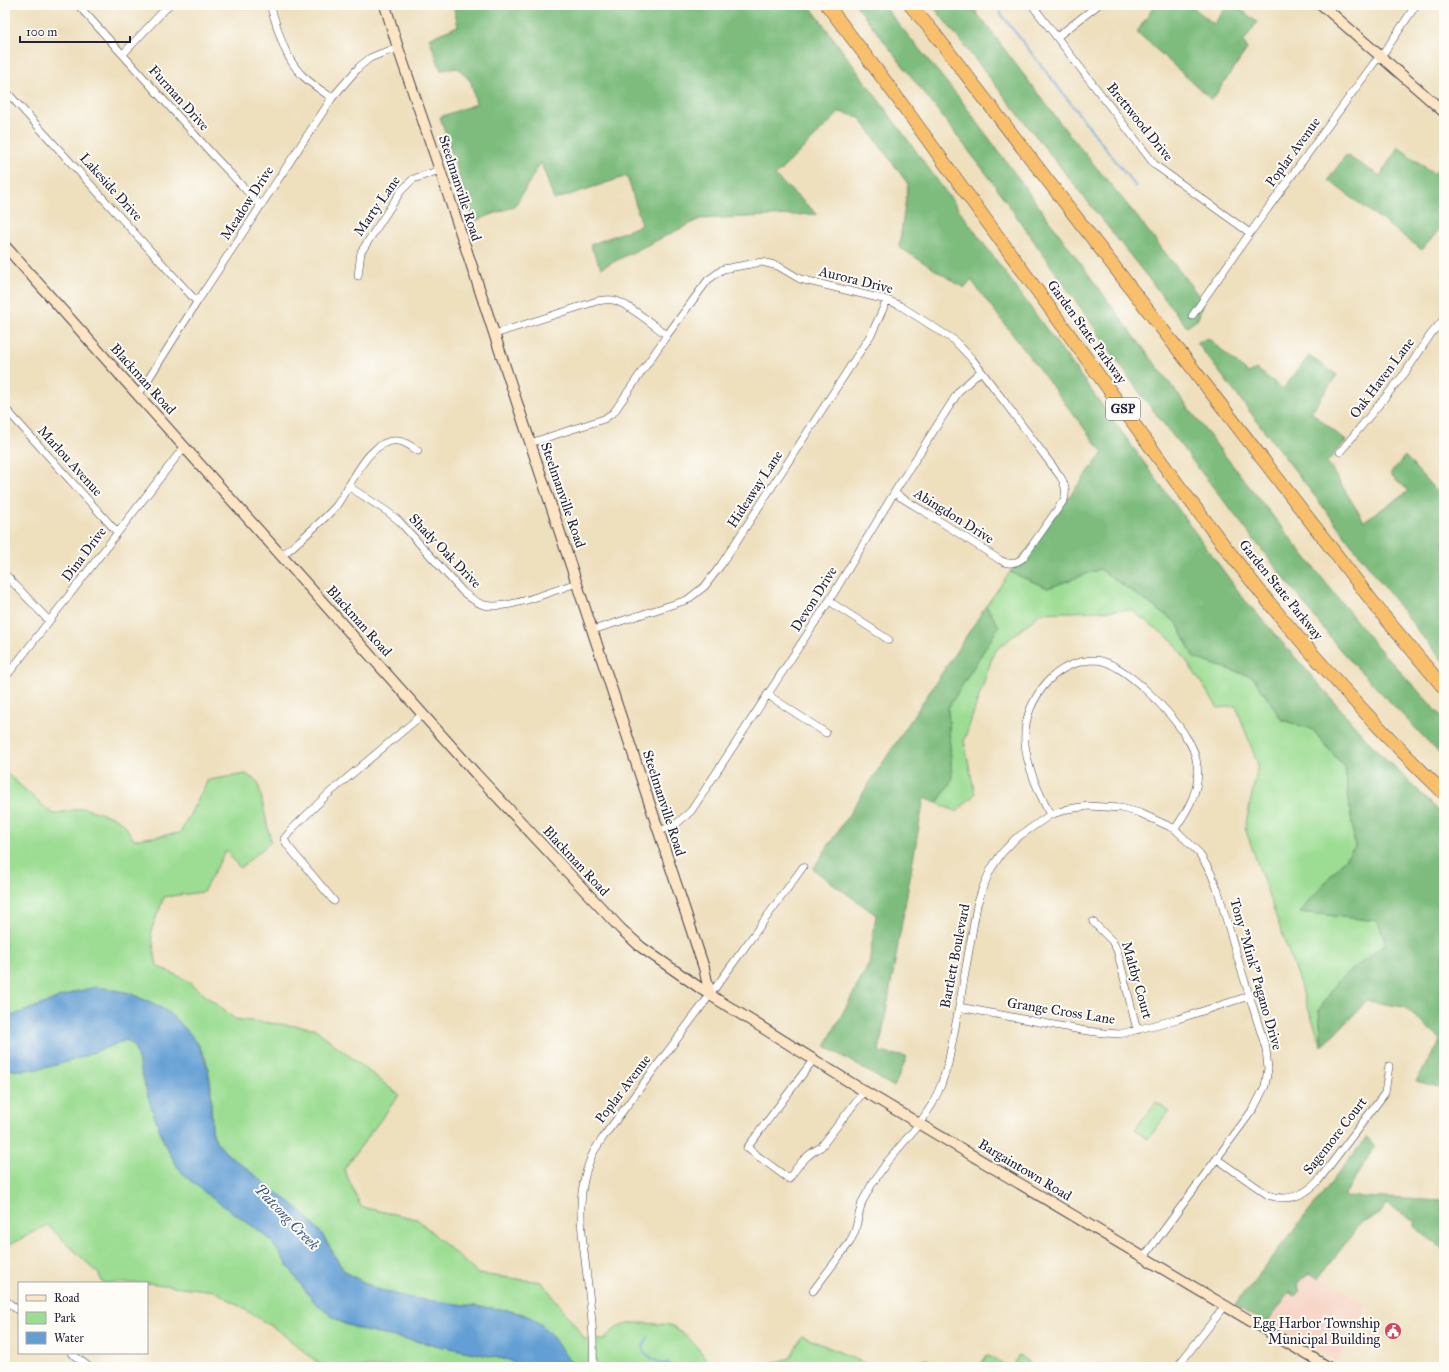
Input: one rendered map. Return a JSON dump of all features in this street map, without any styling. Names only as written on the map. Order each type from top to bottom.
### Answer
[{"type":"highway","name":"Garden State Parkway","points":[[827,5],[885,81],[1223,545],[1279,615],[1327,670],[1444,794]]},
{"type":"highway","points":[[910,5],[934,33],[1377,608],[1444,688]]},
{"type":"main road","name":"Steelmanville Road","points":[[385,5],[704,968],[710,995]]},
{"type":"main road","points":[[1322,5],[1444,112]]},
{"type":"main road","name":"Blackman Road","points":[[5,246],[423,714],[621,929],[654,957],[710,995]]},
{"type":"main road","name":"Bargaintown Road","points":[[710,995],[864,1091],[1328,1367]]},
{"type":"street","name":"Furman Drive","points":[[78,5],[261,206]]},
{"type":"street","points":[[123,54],[169,5]]},
{"type":"street","points":[[270,5],[286,52],[292,64],[299,73],[332,98]]},
{"type":"street","name":"Brettwood Drive","points":[[1032,5],[1155,165],[1250,233]]},
{"type":"street","points":[[1057,37],[1098,5]]},
{"type":"street","name":"Poplar Avenue","points":[[1192,316],[1250,233],[1416,5]]},
{"type":"street","name":"Meadow Drive","points":[[138,394],[332,98],[359,67],[370,58],[398,48]]},
{"type":"street","name":"Lakeside Drive","points":[[5,90],[197,302]]},
{"type":"street","name":"Marty Lane","points":[[358,276],[360,252],[401,191],[413,179],[440,170]]},
{"type":"street","name":"Aurora Drive","points":[[530,443],[599,420],[614,412],[667,335],[708,280],[723,268],[762,262],[778,266],[800,280],[887,300],[899,305],[954,340],[981,371],[1062,480],[1066,490],[1062,503],[1022,559],[1010,564],[1000,560]]},
{"type":"street","points":[[495,334],[597,301],[613,300],[624,304],[667,335]]},
{"type":"street","name":"Hideaway Lane","points":[[593,630],[687,600],[705,586],[721,565],[872,334],[887,300]]},
{"type":"street","name":"Oak Haven Lane","points":[[1340,452],[1405,373],[1428,338],[1444,319]]},
{"type":"street","name":"Devon Drive","points":[[659,831],[675,825],[691,811],[829,602],[894,493],[959,391],[981,371]]},
{"type":"street","name":"Marlou Avenue","points":[[5,408],[117,532]]},
{"type":"street","points":[[282,556],[329,513],[372,451],[381,445],[399,441],[418,451]]},
{"type":"street","name":"Dina Drive","points":[[5,678],[184,446]]},
{"type":"street","name":"Shady Oak Drive","points":[[348,486],[399,521],[463,592],[481,604],[491,606],[512,604],[577,582]]},
{"type":"street","name":"Abingdon Drive","points":[[894,493],[1000,560]]},
{"type":"street","points":[[5,574],[48,621]]},
{"type":"street","points":[[829,602],[889,640]]},
{"type":"street","points":[[1050,816],[1028,763],[1024,736],[1027,718],[1031,706],[1040,690],[1053,675],[1067,667],[1081,662],[1097,660],[1107,663],[1122,671],[1133,678],[1146,690],[1186,737],[1194,754],[1198,766],[1195,794],[1175,829]]},
{"type":"street","points":[[768,695],[826,733]]},
{"type":"street","points":[[334,901],[288,846],[284,839],[293,828],[327,796],[423,714]]},
{"type":"street","name":"Tony \"Mink\" Pagano Drive","points":[[1050,816],[1068,809],[1088,806],[1107,806],[1140,812],[1175,829],[1199,853],[1211,873],[1218,890],[1266,1049],[1268,1069],[1265,1086],[1254,1108],[1144,1257]]},
{"type":"street","name":"Bartlett Boulevard","points":[[813,1291],[850,1242],[855,1231],[862,1202],[872,1184],[887,1162],[919,1124],[934,1103],[948,1064],[978,906],[983,888],[991,869],[1001,854],[1015,839],[1050,816]]},
{"type":"street","name":"Poplar Avenue","points":[[593,1367],[593,1343],[580,1204],[586,1171],[592,1156],[604,1136],[710,995],[803,867]]},
{"type":"street","name":"Maltby Court","points":[[1093,922],[1112,940],[1117,950],[1137,1030]]},
{"type":"street","name":"Grange Cross Lane","points":[[960,1007],[1104,1033],[1120,1034],[1178,1020],[1249,996]]},
{"type":"street","points":[[814,1059],[747,1148],[789,1179],[802,1160],[810,1152],[821,1147],[864,1091]]},
{"type":"street","name":"Sagemore Court","points":[[1217,1159],[1268,1195],[1275,1198],[1296,1197],[1302,1194],[1318,1181],[1385,1093],[1389,1066]]},
{"type":"street","points":[[5,1300],[18,1310]]},
{"type":"street","points":[[1177,1367],[1225,1306]]},
{"type":"street","points":[[72,1354],[89,1367]]},
{"type":"street","points":[[190,1367],[196,1367]]},
{"type":"shaded area","points":[[1296,1261],[1368,1306],[1337,1362],[1270,1323],[1260,1320]]},
{"type":"green space","points":[[453,5],[809,5],[1244,599],[1373,746],[1444,816],[1444,1118],[1442,1088],[1416,1081],[1441,1040],[1404,1007],[1367,1001],[1322,1047],[1319,1010],[1338,981],[1386,943],[1378,921],[1300,912],[1355,847],[1345,768],[1312,729],[1282,720],[1253,677],[1194,658],[1177,623],[1100,569],[1048,588],[1010,572],[1103,453],[971,280],[964,288],[899,247],[908,184],[859,117],[840,112],[775,176],[817,214],[700,219],[601,268],[590,245],[642,225],[627,176],[554,200],[541,162],[515,206],[474,221],[440,117],[476,104],[471,82],[458,68],[441,70],[429,38],[458,26]]},
{"type":"green space","points":[[856,5],[883,5],[961,100],[1119,316],[1218,447],[1373,642],[1444,719],[1444,758],[1341,651],[1142,396],[989,177]]},
{"type":"green space","points":[[932,5],[971,5],[1067,132],[1130,208],[1203,301],[1198,319],[1187,327]]},
{"type":"green space","points":[[1155,5],[1190,5],[1214,24],[1228,5],[1235,5],[1257,22],[1244,41],[1247,49],[1212,100],[1137,32]]},
{"type":"green space","points":[[1398,147],[1434,174],[1444,162],[1444,224],[1422,250],[1328,180],[1346,155],[1380,176]]},
{"type":"green space","points":[[1208,338],[1248,373],[1257,369],[1283,389],[1309,356],[1337,375],[1311,412],[1346,441],[1327,462],[1364,521],[1409,491],[1390,474],[1405,456],[1436,491],[1444,482],[1444,662],[1426,641],[1197,343]]},
{"type":"green space","points":[[1100,569],[1177,623],[1194,658],[1253,677],[1282,720],[1312,729],[1345,768],[1355,847],[1301,912],[1378,921],[1386,943],[1338,981],[1319,1010],[1322,1047],[1245,828],[1258,765],[1236,706],[1218,708],[1173,641],[1131,610],[1041,613],[994,652],[964,741],[975,794],[957,812],[937,803],[952,780],[948,708],[999,626],[986,606],[1010,572],[1048,588]]},
{"type":"green space","points":[[986,606],[999,626],[948,708],[952,780],[937,803],[924,798],[879,1052],[907,1057],[894,1087],[825,1046],[869,964],[876,915],[813,869]]},
{"type":"green space","points":[[5,772],[53,814],[84,808],[116,818],[125,825],[133,839],[180,833],[208,780],[246,774],[258,782],[271,842],[240,868],[226,850],[203,892],[164,897],[151,931],[157,966],[186,980],[235,1019],[314,1028],[399,1095],[344,1169],[361,1207],[417,1219],[478,1274],[542,1282],[584,1339],[605,1340],[615,1329],[628,1324],[643,1323],[669,1325],[678,1329],[684,1334],[713,1367],[574,1367],[571,1361],[524,1314],[507,1310],[410,1298],[377,1289],[345,1272],[322,1234],[300,1210],[225,1152],[217,1142],[212,1131],[211,1086],[206,1059],[199,1045],[165,1010],[130,993],[106,988],[77,991],[5,1018]]},
{"type":"green space","points":[[126,1040],[132,1044],[135,1049],[150,1103],[165,1145],[177,1166],[186,1177],[269,1238],[304,1289],[318,1306],[342,1323],[365,1331],[509,1360],[519,1367],[323,1367],[279,1331],[215,1291],[148,1282],[102,1282],[98,1273],[47,1225],[11,1244],[5,1242],[5,1069],[36,1069],[82,1057]]},
{"type":"green space","points":[[1156,1102],[1169,1112],[1148,1139],[1135,1129]]},
{"type":"green space","points":[[1367,1137],[1375,1146],[1344,1196],[1444,1201],[1444,1250],[1413,1226],[1415,1221],[1386,1204],[1380,1214],[1362,1222],[1319,1279],[1310,1273],[1299,1281],[1297,1286],[1300,1291],[1295,1296],[1290,1292],[1268,1322],[1249,1314],[1235,1305]]},
{"type":"green space","points":[[802,1336],[874,1367],[759,1367],[790,1358]]},
{"type":"green space","points":[[987,1355],[1007,1367],[979,1367]]},
{"type":"green space","points":[[1019,1355],[1035,1367],[1012,1367]]},
{"type":"green space","points":[[928,1359],[923,1367],[889,1367]]},
{"type":"water","name":"Patcong Creek","points":[[96,987],[130,993],[151,1002],[181,1024],[196,1041],[203,1055],[208,1071],[212,1129],[216,1141],[225,1152],[300,1210],[322,1234],[345,1272],[377,1289],[410,1298],[507,1310],[530,1317],[549,1332],[574,1367],[519,1367],[509,1360],[365,1331],[342,1323],[318,1306],[304,1289],[269,1238],[208,1195],[186,1177],[177,1166],[165,1145],[150,1103],[135,1049],[132,1044],[126,1040],[82,1057],[51,1066],[21,1070],[5,1069],[5,1018],[61,997]]},
{"type":"waterway","points":[[997,5],[1001,14],[1136,187]]},
{"type":"waterway","points":[[648,1337],[643,1346],[644,1353],[662,1364],[666,1363],[675,1367]]},
{"type":"place","name":"Egg Harbor Township Municipal Building","points":[[1393,1331]]}]
